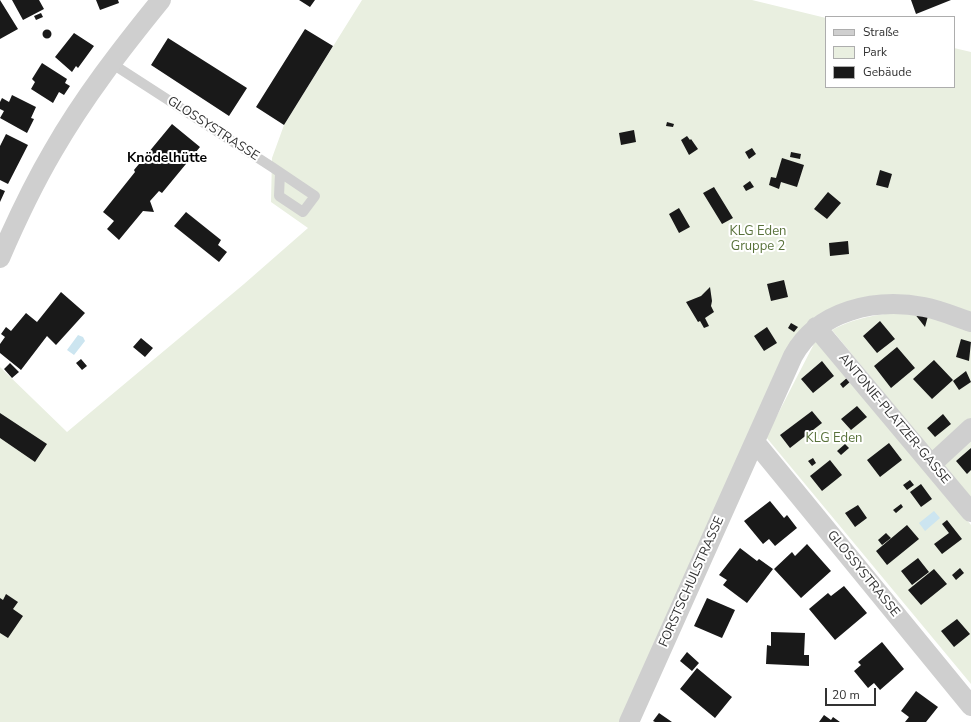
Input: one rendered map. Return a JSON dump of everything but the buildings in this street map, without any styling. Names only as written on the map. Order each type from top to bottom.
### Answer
[{"type":"street","points":[[0,258],[47,161],[111,64],[161,0]]},
{"type":"street","name":"FORSTSCHULSTRASSE","points":[[628,722],[756,442],[793,356],[802,340],[816,327],[844,312],[886,304],[926,307],[971,322]]},
{"type":"street","name":"ANTONIE-PLATZER-GASSE","points":[[816,327],[971,512]]},
{"type":"street","points":[[932,464],[971,428]]},
{"type":"street","name":"GLOSSYSTRASSE","points":[[756,442],[971,706]]},
{"type":"lane","name":"GLOSSYSTRASSE","points":[[111,64],[280,173],[314,196],[303,212],[279,196],[280,173]]},
{"type":"green space","name":"KLG Eden Gruppe 2","points":[[362,0],[752,0],[825,18],[825,88],[955,88],[955,48],[971,52],[971,313],[955,308],[815,319],[620,722],[0,722],[0,367],[67,432],[244,284],[308,228],[271,202],[272,158],[284,125]]},
{"type":"green space","points":[[911,311],[971,330],[971,419],[933,453],[832,330],[861,319]]},
{"type":"green space","name":"KLG Eden","points":[[817,338],[971,525],[971,684],[766,437]]},
{"type":"green space","points":[[971,436],[971,500],[941,464]]},
{"type":"water","points":[[78,335],[83,337],[85,341],[74,355],[67,350]]},
{"type":"water","points":[[934,511],[940,518],[925,531],[919,523]]},
{"type":"district","name":"Knödelhütte","points":[[167,159]]}]
